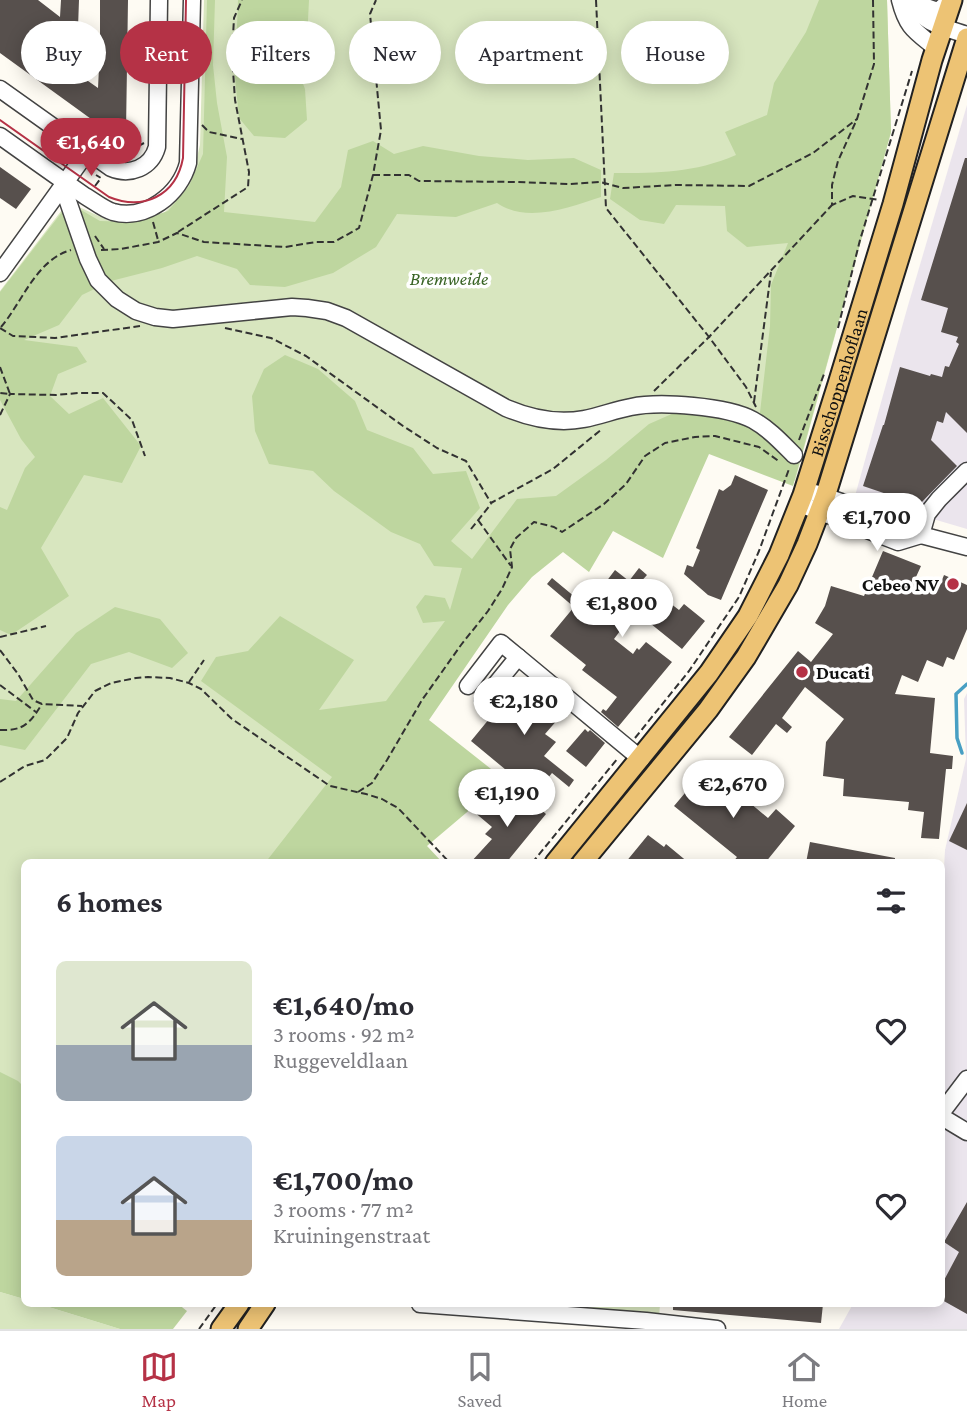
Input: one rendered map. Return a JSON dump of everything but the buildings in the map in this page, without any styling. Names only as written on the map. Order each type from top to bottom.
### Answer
[{"type":"main road","name":"Bisschoppenhoflaan","points":[[558,859],[634,754],[709,673],[744,623],[776,563],[802,496],[897,192],[951,0]]},
{"type":"main road","name":"Bisschoppenhoflaan","points":[[585,859],[740,667],[784,594],[798,565],[822,504],[967,36]]},
{"type":"main road","points":[[221,1329],[237,1307]]},
{"type":"main road","points":[[248,1329],[263,1307]]},
{"type":"street","points":[[0,89],[56,142],[108,161],[122,172],[146,164],[155,154],[158,121],[159,0]]},
{"type":"street","points":[[0,136],[45,168],[64,186],[115,213],[146,209],[165,199],[176,189],[188,163],[192,0]]},
{"type":"street","points":[[900,0],[911,28],[936,48]]},
{"type":"street","points":[[911,0],[919,15],[943,28],[967,36]]},
{"type":"street","points":[[917,0],[920,5],[938,11],[951,0]]},
{"type":"street","points":[[0,273],[87,152]]},
{"type":"street","points":[[64,186],[92,269],[102,285],[127,306],[144,314],[173,319],[292,307],[327,312],[356,323],[506,408],[528,416],[573,421],[634,406],[670,404],[730,413],[752,419],[774,435],[788,459]]},
{"type":"street","points":[[921,535],[927,514],[967,471]]},
{"type":"street","points":[[802,496],[898,542],[921,535],[967,547]]},
{"type":"street","points":[[468,686],[501,643],[634,754]]},
{"type":"street","points":[[483,700],[518,657]]},
{"type":"street","points":[[945,1111],[967,1079]]},
{"type":"street","points":[[945,1117],[967,1132]]},
{"type":"street","points":[[460,1307],[718,1329]]},
{"type":"path","points":[[0,328],[35,278],[55,257],[68,250],[121,249],[158,243],[248,187],[249,172],[235,100],[232,54],[234,18],[242,0]]},
{"type":"path","points":[[177,233],[204,242],[285,247],[334,242],[359,228],[373,176],[381,130],[370,14],[376,0]]},
{"type":"path","points":[[596,0],[606,208],[746,387],[761,425]]},
{"type":"path","points":[[872,198],[853,196],[832,205],[832,185],[838,161],[857,119],[874,64],[873,0]]},
{"type":"path","points":[[838,329],[872,198],[913,68]]},
{"type":"path","points":[[373,176],[409,175],[419,181],[600,183],[623,188],[676,185],[749,186],[813,153],[857,119]]},
{"type":"path","points":[[190,121],[198,121],[209,132],[242,139]]},
{"type":"path","points":[[45,168],[58,149],[56,142]]},
{"type":"path","points":[[95,202],[99,196],[92,190],[101,178],[96,176],[108,161],[145,142]]},
{"type":"path","points":[[146,209],[155,226],[158,243]]},
{"type":"path","points":[[93,233],[104,250]]},
{"type":"path","points":[[754,403],[771,270]]},
{"type":"path","points":[[0,367],[9,394],[0,415]]},
{"type":"path","points":[[536,859],[634,754],[739,597],[776,505],[788,459],[827,367]]},
{"type":"path","points":[[0,393],[56,396],[103,393],[132,420],[145,456]]},
{"type":"path","points":[[358,792],[372,783],[422,700],[488,611],[512,567],[510,550],[516,538],[534,522],[562,532],[604,504],[626,484],[645,456],[665,443],[715,436],[759,447],[788,459]]},
{"type":"path","points":[[471,529],[491,503]]},
{"type":"path","points":[[478,520],[512,567]]},
{"type":"path","points":[[0,637],[46,626]]},
{"type":"path","points":[[0,650],[33,700],[42,704],[83,706]]},
{"type":"path","points":[[189,683],[204,660]]},
{"type":"path","points":[[0,782],[25,766],[46,760],[67,738],[78,713],[95,691],[111,683],[148,677],[170,678],[201,689],[232,719],[330,786],[382,799],[398,808],[446,859]]},
{"type":"path","points":[[0,685],[36,712]]},
{"type":"path","points":[[0,730],[18,729],[32,719],[42,704]]},
{"type":"path","points":[[199,1329],[215,1307]]},
{"type":"shaded area","points":[[967,105],[967,529],[855,496]]},
{"type":"shaded area","points":[[967,693],[967,1329],[839,1329],[851,1307],[945,1307],[945,859],[966,759],[964,699]]},
{"type":"green space","name":"Bremweide","points":[[204,0],[887,0],[891,132],[795,481],[697,440],[549,546],[358,796],[429,859],[21,859],[21,1225],[0,1231],[0,291],[68,202],[112,222],[141,222],[164,213],[185,191],[192,177],[200,145],[202,84],[212,84],[212,21],[203,21]]},
{"type":"green space","points":[[207,0],[215,0],[213,65],[227,157],[224,212],[315,222],[341,187],[348,150],[373,141],[394,154],[423,146],[479,156],[528,160],[574,158],[601,170],[601,197],[549,212],[522,212],[497,203],[456,217],[397,214],[376,247],[333,273],[285,287],[250,285],[237,269],[197,256],[111,281],[82,295],[59,325],[24,340],[77,347],[87,362],[58,374],[50,396],[69,414],[103,398],[141,446],[122,483],[84,475],[41,548],[69,596],[11,635],[0,630],[0,507],[7,510],[25,468],[35,457],[21,439],[0,400],[0,292],[69,203],[100,221],[135,222],[168,211],[189,186],[203,154],[205,84],[212,84],[212,21],[206,21]]},
{"type":"green space","points":[[238,0],[309,0],[308,21],[237,21]]},
{"type":"green space","points":[[819,0],[887,0],[891,132],[793,486],[709,454],[663,558],[613,531],[589,572],[563,552],[532,577],[508,605],[429,720],[505,780],[427,846],[439,859],[268,859],[332,777],[201,681],[216,657],[248,651],[280,616],[354,660],[319,710],[386,701],[445,621],[423,623],[416,607],[425,595],[445,598],[450,610],[462,568],[434,566],[420,544],[391,532],[334,491],[313,471],[269,464],[255,431],[252,396],[264,369],[285,355],[318,369],[355,401],[367,430],[413,448],[433,474],[466,471],[480,508],[451,541],[472,559],[517,499],[556,496],[606,460],[649,424],[674,413],[759,421],[770,326],[771,285],[788,243],[747,247],[727,231],[725,206],[676,205],[664,224],[640,220],[610,199],[614,173],[691,169],[736,155],[725,132],[767,115],[774,83],[806,32]]},
{"type":"green space","points":[[236,84],[303,84],[307,120],[285,138],[254,136],[239,118]]},
{"type":"green space","points":[[115,607],[160,619],[188,653],[172,668],[129,652],[91,664],[25,750],[0,745],[0,699],[16,701],[76,633]]},
{"type":"green space","points":[[0,1072],[21,1084],[21,1298],[0,1292]]},
{"type":"green space","points":[[0,1292],[21,1298],[21,1307],[49,1307],[120,1329],[0,1329]]},
{"type":"green space","points":[[49,1307],[182,1307],[187,1311],[173,1329],[120,1329]]},
{"type":"green space","points":[[559,1307],[660,1307],[659,1318]]},
{"type":"waterway","points":[[962,753],[957,738],[956,694],[967,684]]},
{"type":"tram line","points":[[0,120],[109,197],[134,202],[156,197],[173,182],[183,158],[186,0]]},
{"type":"place","name":"Cebeo NV","points":[[953,584]]},
{"type":"place","name":"Ducati","points":[[802,672]]}]
